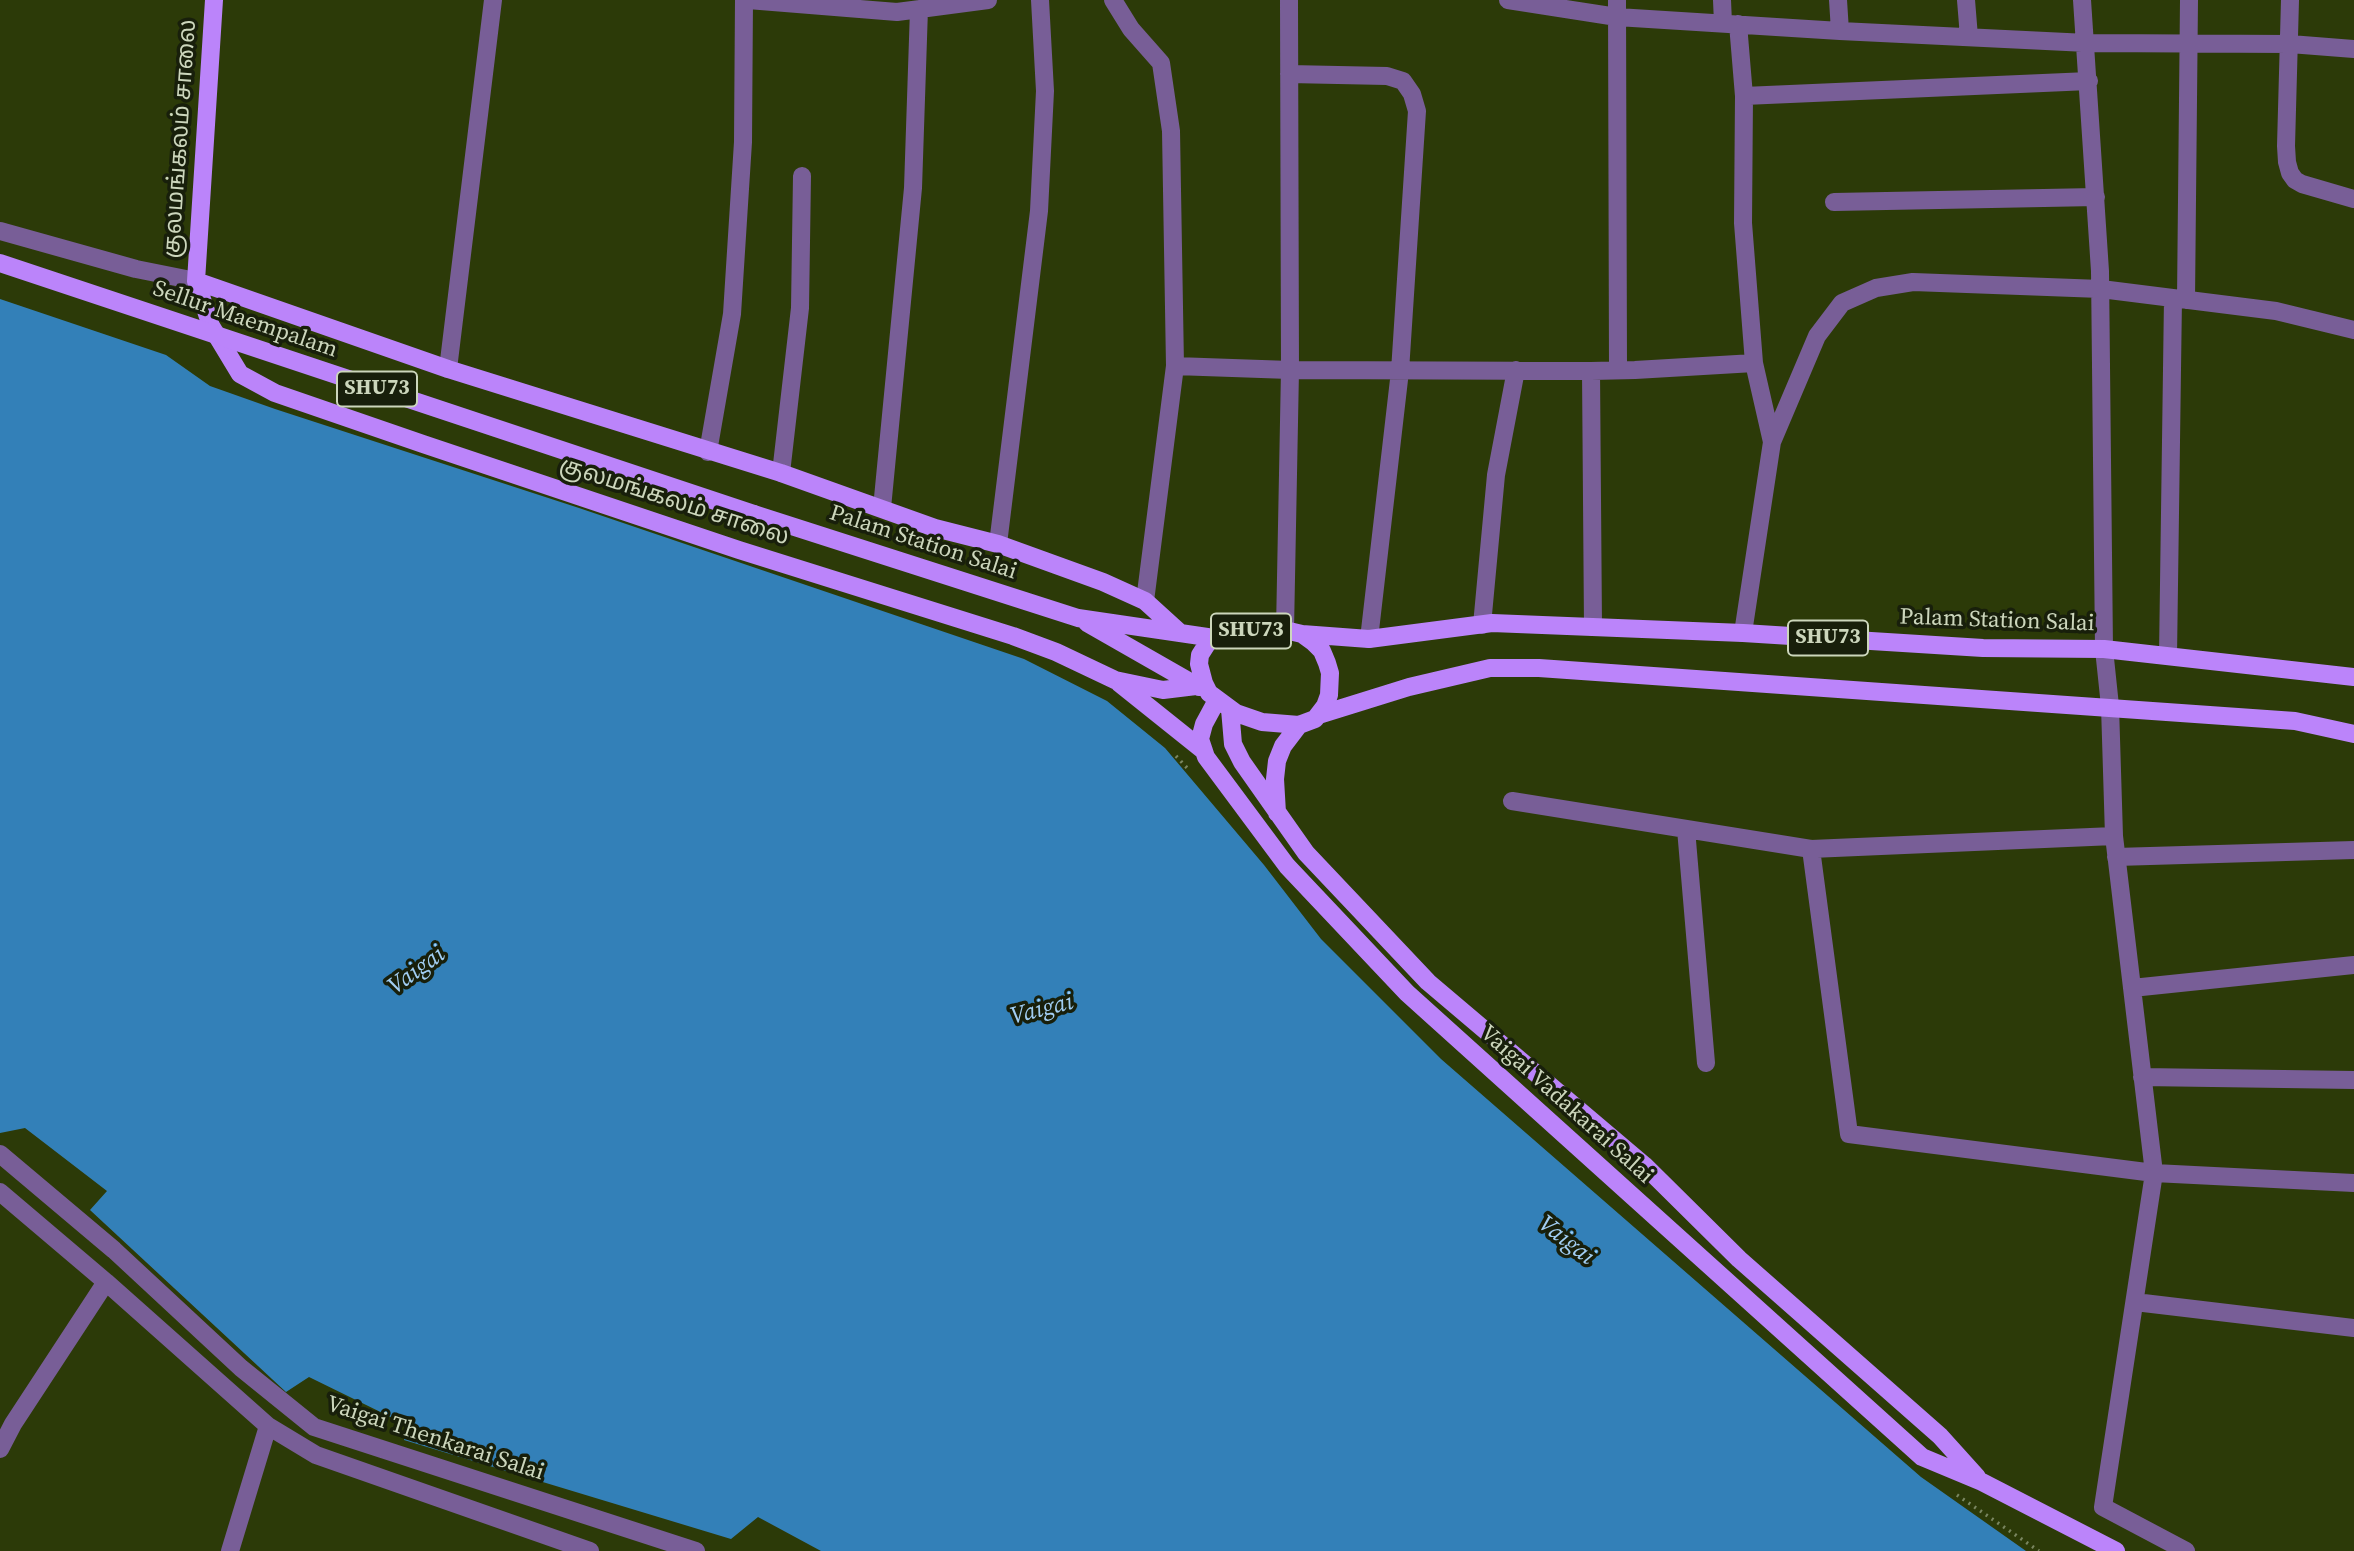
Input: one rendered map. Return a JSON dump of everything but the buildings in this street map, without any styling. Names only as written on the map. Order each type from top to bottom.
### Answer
[{"type":"main road","name":"குலமங்கலம் சாலை","points":[[214,0],[196,281],[211,326],[240,374],[275,393],[739,550],[1013,636],[1056,652],[1115,680],[1213,697]]},
{"type":"main road","name":"Sellur Maempalam","points":[[0,263],[754,514]]},
{"type":"main road","name":"குலமங்கலம் சாலை","points":[[196,281],[448,369],[781,473],[934,527],[998,544],[1103,582],[1145,601],[1178,631]]},
{"type":"main road","name":"Palam Station Salai","points":[[754,514],[1077,618],[1214,638]]},
{"type":"main road","name":"Palam Station Salai","points":[[1077,618],[1213,697]]},
{"type":"main road","name":"Palam Station Salai","points":[[1293,632],[1369,639],[1492,623],[1743,633],[1983,648],[2104,649],[2354,677]]},
{"type":"main road","name":"SHU73","points":[[1320,715],[1329,695],[1330,673],[1322,651],[1293,632],[1242,631],[1214,638],[1203,649],[1199,664],[1204,683],[1213,697],[1236,713],[1262,722],[1299,725],[1309,723],[1320,715],[1409,687],[1490,668],[1539,668],[2110,706],[2295,721],[2354,734]]},
{"type":"main road","name":"Vaigai Vadakarai Salai","points":[[1115,680],[1204,751],[1287,866],[1407,993],[1922,1457],[1982,1482],[2116,1551]]},
{"type":"main road","name":"Vaigai Vadakarai Salai","points":[[1213,697],[1242,762],[1306,853],[1428,982],[1644,1165],[1739,1259],[1940,1436],[1982,1482]]},
{"type":"main road","points":[[1204,751],[1200,739],[1213,697]]},
{"type":"main road","points":[[1277,813],[1277,761],[1283,747],[1299,725]]},
{"type":"street","points":[[448,369],[493,0]]},
{"type":"street","points":[[708,452],[732,314],[743,142],[746,0],[919,9],[986,0]]},
{"type":"street","points":[[998,544],[1039,212],[1045,91],[1040,0]]},
{"type":"street","points":[[1113,0],[1131,29],[1161,63],[1171,131],[1175,366],[1145,601]]},
{"type":"street","points":[[1289,0],[1293,632]]},
{"type":"street","points":[[1508,0],[1616,8],[1731,24],[1840,31],[2087,43],[2290,44],[2354,49]]},
{"type":"street","points":[[1722,0],[1731,24],[1744,96],[1743,223],[1754,363],[1772,442]]},
{"type":"street","points":[[1838,0],[1840,31]]},
{"type":"street","points":[[1966,0],[1969,37]]},
{"type":"street","points":[[2082,0],[2087,43],[2101,289],[2104,649],[2110,706],[2114,836],[2154,1173],[2103,1507],[2186,1551]]},
{"type":"street","points":[[2168,656],[2190,44],[2189,0]]},
{"type":"street","points":[[2290,0],[2286,146],[2290,173],[2302,184],[2354,199]]},
{"type":"street","points":[[1616,8],[1618,370]]},
{"type":"street","points":[[883,509],[913,188],[919,9]]},
{"type":"street","points":[[1289,74],[1387,76],[1403,81],[1412,94],[1417,111],[1401,371],[1369,639]]},
{"type":"street","points":[[1744,96],[2089,81]]},
{"type":"street","points":[[781,473],[800,308],[802,176]]},
{"type":"street","points":[[1834,202],[2096,197]]},
{"type":"street","points":[[0,231],[136,269],[196,281]]},
{"type":"street","points":[[1743,633],[1772,442],[1817,335],[1842,303],[1876,288],[1913,282],[2101,289],[2276,311],[2354,330]]},
{"type":"street","points":[[1175,366],[1290,370],[1618,370],[1754,363]]},
{"type":"street","points":[[1482,625],[1496,475],[1516,370]]},
{"type":"street","points":[[1591,370],[1593,627]]},
{"type":"street","points":[[1512,800],[1811,849],[2114,836]]},
{"type":"street","points":[[1686,829],[1706,1063]]},
{"type":"street","points":[[1811,849],[1849,1134],[2154,1173],[2354,1183]]},
{"type":"street","points":[[2116,857],[2354,850]]},
{"type":"street","points":[[2132,988],[2354,965]]},
{"type":"street","points":[[2142,1077],[2354,1080]]},
{"type":"street","name":"Vaigai Thenkarai Salai","points":[[0,1154],[114,1250],[241,1368],[314,1427],[696,1551]]},
{"type":"street","points":[[0,1192],[268,1426],[316,1455],[590,1551]]},
{"type":"street","points":[[0,1449],[7,1421],[106,1282]]},
{"type":"street","points":[[2135,1303],[2354,1328]]},
{"type":"street","points":[[230,1551],[268,1426]]},
{"type":"water","name":"Vaigai","points":[[0,299],[166,355],[210,386],[275,409],[579,508],[1024,659],[1107,701],[1165,748],[1264,865],[1321,939],[1441,1059],[1921,1477],[2026,1551],[821,1551],[758,1517],[731,1539],[404,1440],[407,1425],[309,1377],[286,1392],[90,1210],[107,1191],[25,1128],[0,1133]]}]
